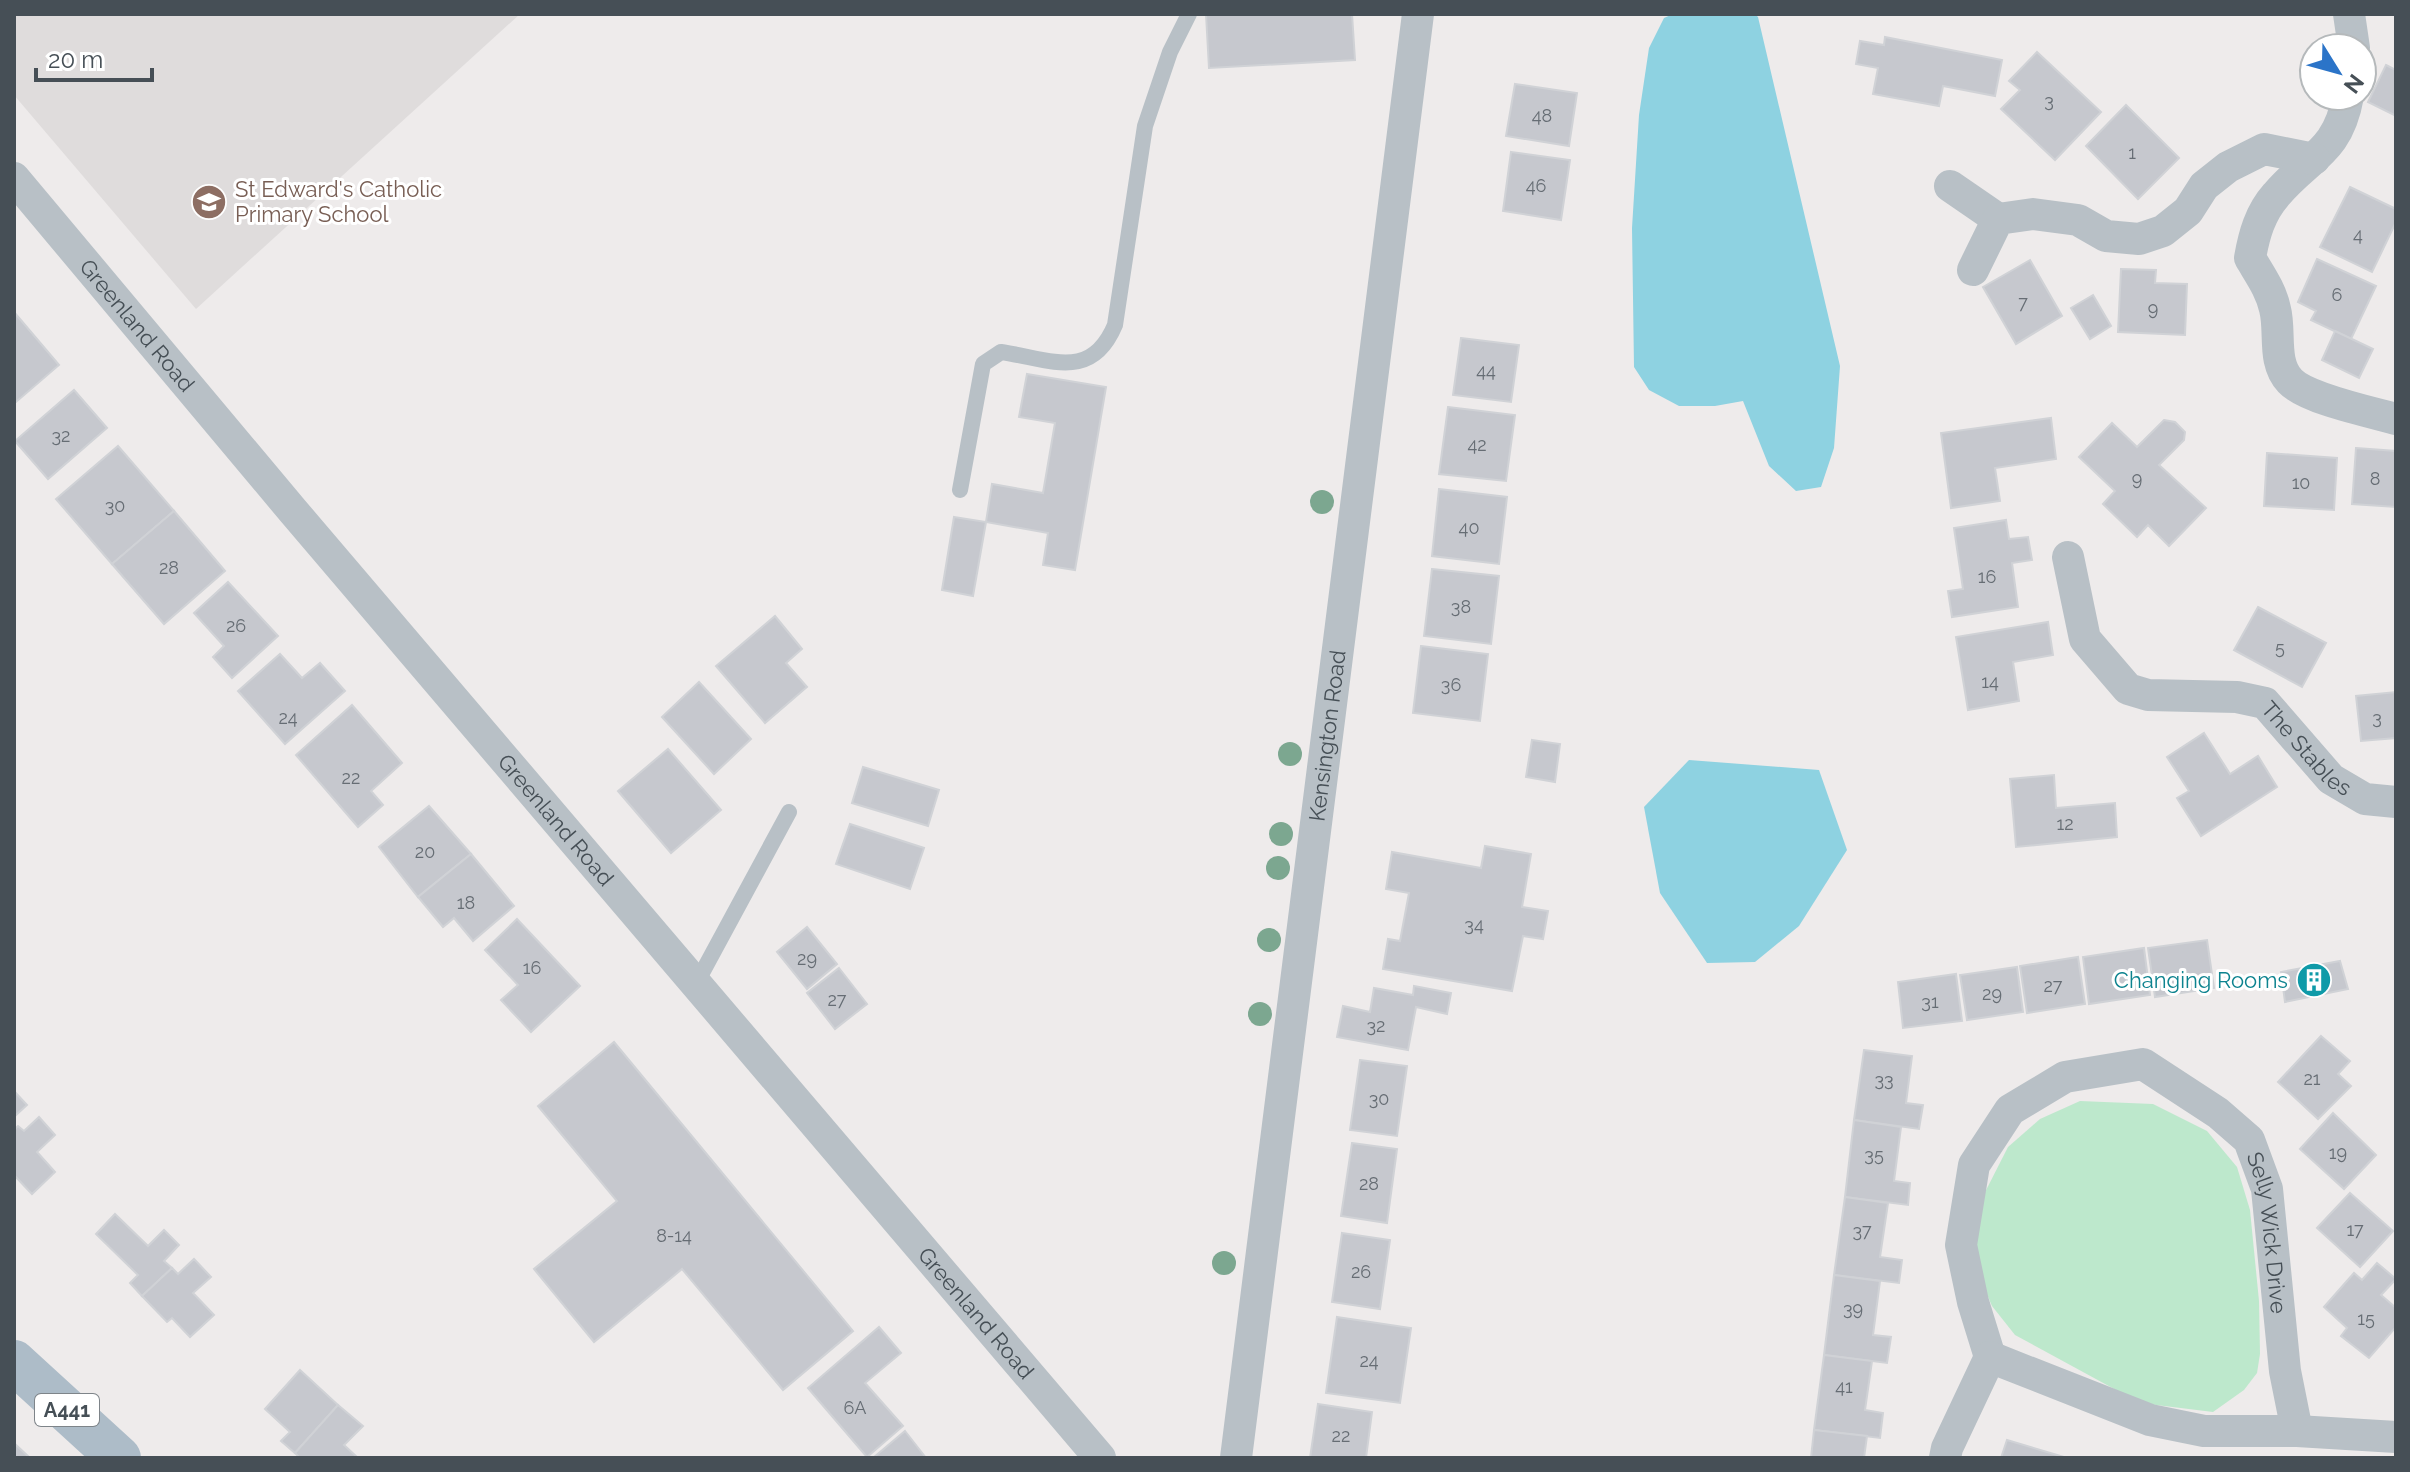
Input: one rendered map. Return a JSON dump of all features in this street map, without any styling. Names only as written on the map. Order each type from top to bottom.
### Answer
[{"type":"main road","name":"A441","points":[[14,1362],[119,1458]]},
{"type":"street","name":"Kensington Road","points":[[1236,1458],[1418,14]]},
{"type":"street","points":[[2343,112],[2336,135],[2275,196],[2254,231],[2250,258],[2269,288],[2276,311],[2280,364],[2291,383],[2321,398],[2396,419]]},
{"type":"street","points":[[1950,186],[1998,219],[2033,214],[2078,220],[2106,236],[2139,239],[2163,231],[2188,211],[2204,186],[2228,167],[2264,149],[2314,159]]},
{"type":"street","name":"Greenland Road","points":[[14,178],[1100,1458]]},
{"type":"street","points":[[1973,270],[1998,219]]},
{"type":"street","name":"The Stables","points":[[2068,557],[2085,639],[2128,689],[2148,695],[2237,697],[2265,703],[2331,779],[2365,799],[2396,802]]},
{"type":"street","name":"Selly Wick Drive","points":[[1990,1357],[1973,1302],[1961,1245],[1974,1165],[2010,1110],[2065,1077],[2143,1064],[2218,1113],[2249,1140],[2267,1189],[2285,1371],[2297,1431]]},
{"type":"street","points":[[1945,1458],[1990,1357],[2150,1420],[2204,1431],[2297,1431],[2396,1437]]},
{"type":"lane","points":[[960,490],[983,364],[1001,352],[1074,363],[1090,359],[1109,338],[1115,325],[1145,126],[1170,52],[1189,14]]},
{"type":"lane","points":[[696,984],[789,812]]},
{"type":"shaded area","name":"St Edward's Catholic Primary School","points":[[14,14],[520,14],[196,309],[14,95]]},
{"type":"green space","points":[[2080,1101],[2153,1104],[2207,1131],[2237,1167],[2250,1210],[2259,1301],[2260,1354],[2257,1373],[2244,1390],[2213,1412],[2140,1403],[2015,1335],[1992,1306],[1973,1262],[1979,1204],[2008,1147],[2040,1119]]},
{"type":"water","points":[[1673,14],[1755,14],[1758,17],[1840,366],[1834,448],[1821,487],[1796,491],[1769,466],[1743,401],[1715,406],[1679,406],[1649,390],[1634,367],[1632,228],[1639,115],[1649,48],[1664,18]]},
{"type":"water","points":[[1689,760],[1819,770],[1847,850],[1799,926],[1755,962],[1707,963],[1660,893],[1644,807]]},
{"type":"building","points":[[1206,14],[1352,14],[1355,60],[1209,68]]},
{"type":"building","points":[[1885,37],[2002,60],[1995,96],[1943,86],[1939,106],[1873,94],[1878,68],[1856,64],[1860,41],[1884,45]]},
{"type":"building","points":[[2037,52],[2101,112],[2055,160],[2001,109],[2020,90],[2009,81]]},
{"type":"building","points":[[2386,65],[2396,70],[2396,116],[2378,107],[2378,81]]},
{"type":"building","points":[[1515,84],[1577,93],[1569,146],[1506,136]]},
{"type":"building","points":[[2126,105],[2179,158],[2138,199],[2086,146]]},
{"type":"building","points":[[1511,152],[1570,160],[1561,220],[1503,211]]},
{"type":"building","points":[[2350,187],[2396,209],[2396,222],[2372,272],[2320,247]]},
{"type":"building","points":[[2317,259],[2376,286],[2351,339],[2311,320],[2316,311],[2298,302]]},
{"type":"building","points":[[2030,260],[2062,316],[2016,344],[1983,287]]},
{"type":"building","points":[[2121,269],[2156,270],[2155,283],[2187,284],[2185,335],[2118,332]]},
{"type":"building","points":[[2093,295],[2111,326],[2090,339],[2071,308]]},
{"type":"building","points":[[14,312],[59,365],[16,402],[14,400]]},
{"type":"building","points":[[2335,331],[2373,349],[2359,378],[2322,360]]},
{"type":"building","points":[[1461,338],[1519,345],[1511,402],[1453,395]]},
{"type":"building","points":[[1027,374],[1106,387],[1075,570],[1043,565],[1048,533],[986,522],[992,484],[1043,493],[1055,423],[1019,417]]},
{"type":"building","points":[[74,390],[107,428],[48,479],[15,441]]},
{"type":"building","points":[[1448,407],[1515,415],[1506,481],[1439,474]]},
{"type":"building","points":[[2051,418],[2056,459],[1995,468],[2000,501],[1951,508],[1941,433]]},
{"type":"building","points":[[2164,420],[2175,422],[2185,432],[2184,440],[2159,465],[2206,508],[2169,546],[2148,525],[2137,537],[2103,504],[2115,491],[2079,457],[2112,423],[2137,447]]},
{"type":"building","points":[[118,446],[174,511],[112,564],[56,499]]},
{"type":"building","points":[[2356,448],[2396,451],[2396,507],[2352,504]]},
{"type":"building","points":[[2267,453],[2337,458],[2334,510],[2264,506]]},
{"type":"building","points":[[1439,489],[1507,497],[1499,564],[1432,556]]},
{"type":"building","points":[[174,511],[225,571],[164,624],[112,564]]},
{"type":"building","points":[[954,517],[986,522],[973,596],[942,590]]},
{"type":"building","points":[[2006,520],[2009,539],[2028,537],[2032,560],[2012,563],[2018,607],[1952,617],[1948,591],[1963,589],[1954,528]]},
{"type":"building","points":[[1432,569],[1499,576],[1491,644],[1424,636]]},
{"type":"building","points":[[228,582],[278,636],[232,678],[213,657],[224,646],[194,613]]},
{"type":"building","points":[[2258,607],[2326,643],[2302,687],[2234,650]]},
{"type":"building","points":[[775,616],[802,649],[786,663],[807,687],[765,723],[716,666]]},
{"type":"building","points":[[2048,622],[2053,655],[2013,662],[2019,701],[1968,710],[1956,637]]},
{"type":"building","points":[[1421,646],[1488,654],[1480,721],[1413,713]]},
{"type":"building","points":[[280,654],[302,678],[320,663],[345,691],[285,744],[238,691]]},
{"type":"building","points":[[699,682],[751,739],[714,774],[662,717]]},
{"type":"building","points":[[2396,692],[2396,738],[2361,741],[2356,696]]},
{"type":"building","points":[[352,705],[402,763],[371,791],[383,805],[358,827],[296,755]]},
{"type":"building","points":[[2204,733],[2230,774],[2258,756],[2277,787],[2201,836],[2177,798],[2189,791],[2167,757]]},
{"type":"building","points":[[1532,740],[1560,744],[1555,782],[1526,777]]},
{"type":"building","points":[[668,749],[721,810],[671,853],[618,791]]},
{"type":"building","points":[[863,767],[939,790],[928,826],[852,803]]},
{"type":"building","points":[[2054,775],[2056,808],[2115,803],[2117,837],[2016,847],[2010,779]]},
{"type":"building","points":[[429,806],[471,854],[418,897],[379,847]]},
{"type":"building","points":[[850,824],[924,848],[910,889],[836,864]]},
{"type":"building","points":[[1485,846],[1531,854],[1522,907],[1548,911],[1543,939],[1523,936],[1512,991],[1383,969],[1388,939],[1400,941],[1409,893],[1386,889],[1392,852],[1481,868]]},
{"type":"building","points":[[471,854],[514,906],[473,941],[454,918],[443,927],[418,897]]},
{"type":"building","points":[[517,919],[580,986],[531,1032],[501,1000],[518,985],[485,950]]},
{"type":"building","points":[[807,927],[837,964],[807,989],[777,952]]},
{"type":"building","points":[[2207,940],[2214,988],[2155,997],[2148,948]]},
{"type":"building","points":[[2144,948],[2150,995],[2089,1004],[2083,957]]},
{"type":"building","points":[[2078,957],[2085,1004],[2027,1013],[2020,966]]},
{"type":"building","name":"Changing Rooms","points":[[2340,961],[2348,989],[2285,1002],[2281,972]]},
{"type":"building","points":[[2017,967],[2023,1012],[1967,1020],[1960,975]]},
{"type":"building","points":[[839,968],[867,1004],[835,1029],[807,993]]},
{"type":"building","points":[[1956,974],[1962,1021],[1903,1028],[1898,982]]},
{"type":"building","points":[[1414,986],[1451,993],[1447,1014],[1416,1007],[1408,1050],[1337,1037],[1343,1006],[1370,1012],[1374,988],[1413,995]]},
{"type":"building","points":[[2321,1036],[2350,1061],[2338,1074],[2351,1086],[2318,1119],[2278,1082]]},
{"type":"building","points":[[614,1042],[853,1331],[783,1390],[682,1269],[594,1342],[534,1269],[617,1201],[538,1106]]},
{"type":"building","points":[[1864,1050],[1912,1056],[1906,1103],[1923,1105],[1919,1129],[1854,1120]]},
{"type":"building","points":[[1360,1060],[1407,1066],[1397,1136],[1350,1130]]},
{"type":"building","points":[[14,1091],[27,1105],[14,1117]]},
{"type":"building","points":[[2333,1113],[2376,1155],[2344,1189],[2300,1149]]},
{"type":"building","points":[[39,1117],[55,1135],[37,1152],[55,1172],[32,1194],[14,1175],[14,1130],[18,1126],[24,1131]]},
{"type":"building","points":[[1854,1120],[1901,1127],[1894,1181],[1910,1183],[1908,1205],[1845,1197]]},
{"type":"building","points":[[1352,1143],[1397,1149],[1387,1223],[1341,1216]]},
{"type":"building","points":[[2350,1193],[2393,1231],[2360,1267],[2317,1228]]},
{"type":"building","points":[[1845,1197],[1888,1203],[1880,1257],[1902,1260],[1899,1283],[1834,1275]]},
{"type":"building","points":[[115,1214],[148,1246],[164,1230],[179,1245],[164,1261],[172,1268],[142,1296],[130,1283],[138,1275],[96,1234]]},
{"type":"building","points":[[1342,1233],[1390,1240],[1380,1309],[1332,1302]]},
{"type":"building","points":[[194,1259],[211,1277],[193,1293],[214,1315],[190,1337],[172,1318],[167,1322],[142,1296],[172,1268],[178,1274]]},
{"type":"building","points":[[2377,1263],[2396,1279],[2381,1295],[2396,1308],[2396,1327],[2369,1358],[2341,1336],[2347,1328],[2324,1307],[2354,1273],[2362,1280]]},
{"type":"building","points":[[1834,1275],[1880,1281],[1873,1335],[1891,1337],[1887,1363],[1824,1355]]},
{"type":"building","points":[[1337,1317],[1411,1328],[1400,1403],[1326,1393]]},
{"type":"building","points":[[879,1327],[901,1353],[865,1383],[903,1426],[867,1457],[808,1388]]},
{"type":"building","points":[[1824,1355],[1872,1361],[1865,1410],[1883,1413],[1880,1438],[1814,1430]]},
{"type":"building","points":[[300,1370],[338,1405],[295,1453],[281,1441],[290,1432],[265,1409]]},
{"type":"building","points":[[1318,1404],[1372,1412],[1366,1458],[1310,1458]]},
{"type":"building","points":[[338,1405],[363,1426],[344,1445],[358,1458],[300,1458],[295,1453]]},
{"type":"building","points":[[1814,1430],[1867,1436],[1864,1458],[1811,1458]]},
{"type":"building","points":[[905,1431],[926,1458],[873,1458]]},
{"type":"building","points":[[2007,1440],[2064,1457],[2064,1458],[2001,1458]]},
{"type":"building","points":[[14,1443],[30,1458],[14,1458]]},
{"type":"place","name":"St Edward's Catholic Primary School","points":[[209,202]]},
{"type":"place","name":"Changing Rooms","points":[[2314,980]]}]
